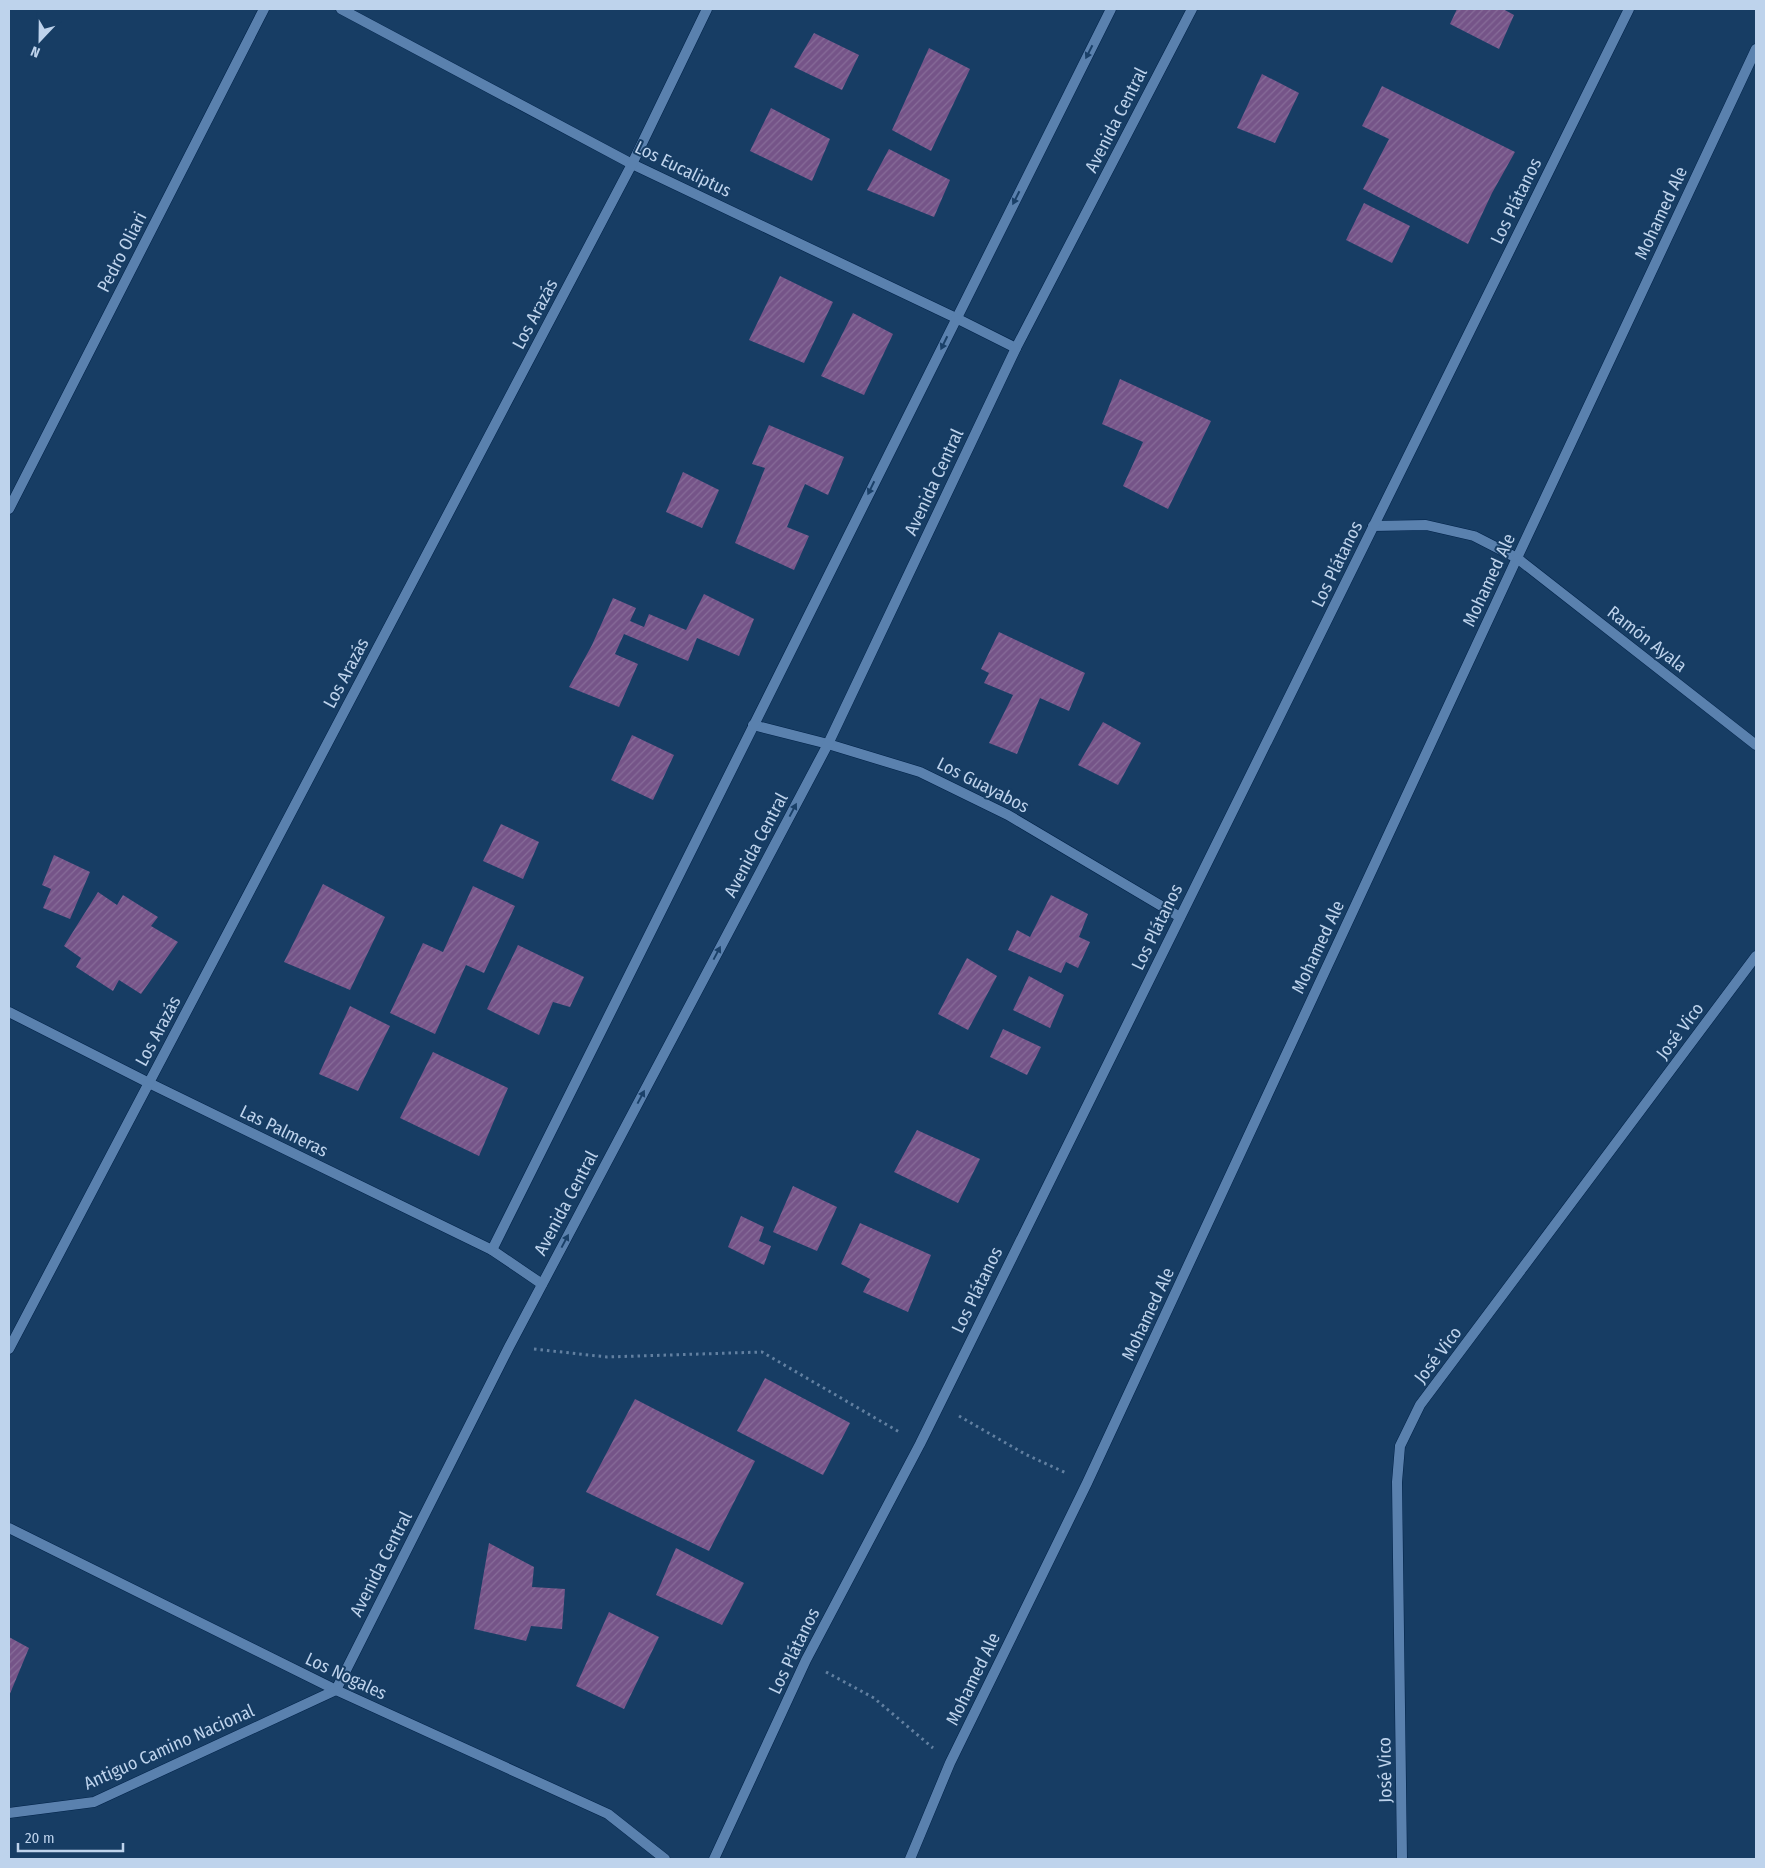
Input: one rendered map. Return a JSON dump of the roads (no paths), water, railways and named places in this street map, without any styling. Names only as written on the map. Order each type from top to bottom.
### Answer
[{"type":"street","name":"Pedro Oliari","points":[[9,510],[264,9]]},
{"type":"street","name":"Los Eucaliptus","points":[[341,9],[632,164],[1016,348]]},
{"type":"street","name":"Los Arazás","points":[[9,1349],[632,164],[707,9]]},
{"type":"street","points":[[492,1250],[1111,9]]},
{"type":"street","name":"Avenida Central","points":[[336,1690],[509,1347],[828,744],[1016,348],[1192,9]]},
{"type":"street","name":"Los Plátanos","points":[[714,1859],[806,1660],[920,1444],[1630,9]]},
{"type":"street","name":"Mohamed Ale","points":[[910,1859],[950,1763],[1087,1483],[1756,48]]},
{"type":"street","name":"Ramón Ayala","points":[[1373,526],[1426,525],[1474,536],[1517,558],[1756,744]]},
{"type":"street","name":"Los Guayabos","points":[[753,725],[828,744],[920,772],[1008,814],[1180,917]]},
{"type":"street","name":"José Vico","points":[[1402,1859],[1397,1482],[1400,1446],[1420,1405],[1756,956]]},
{"type":"street","name":"Las Palmeras","points":[[9,1012],[149,1083],[492,1250],[542,1284]]},
{"type":"street","name":"Los Nogales","points":[[9,1528],[336,1690],[608,1814],[665,1859]]},
{"type":"street","name":"Antiguo Camino Nacional","points":[[9,1813],[94,1802],[336,1690]]}]
